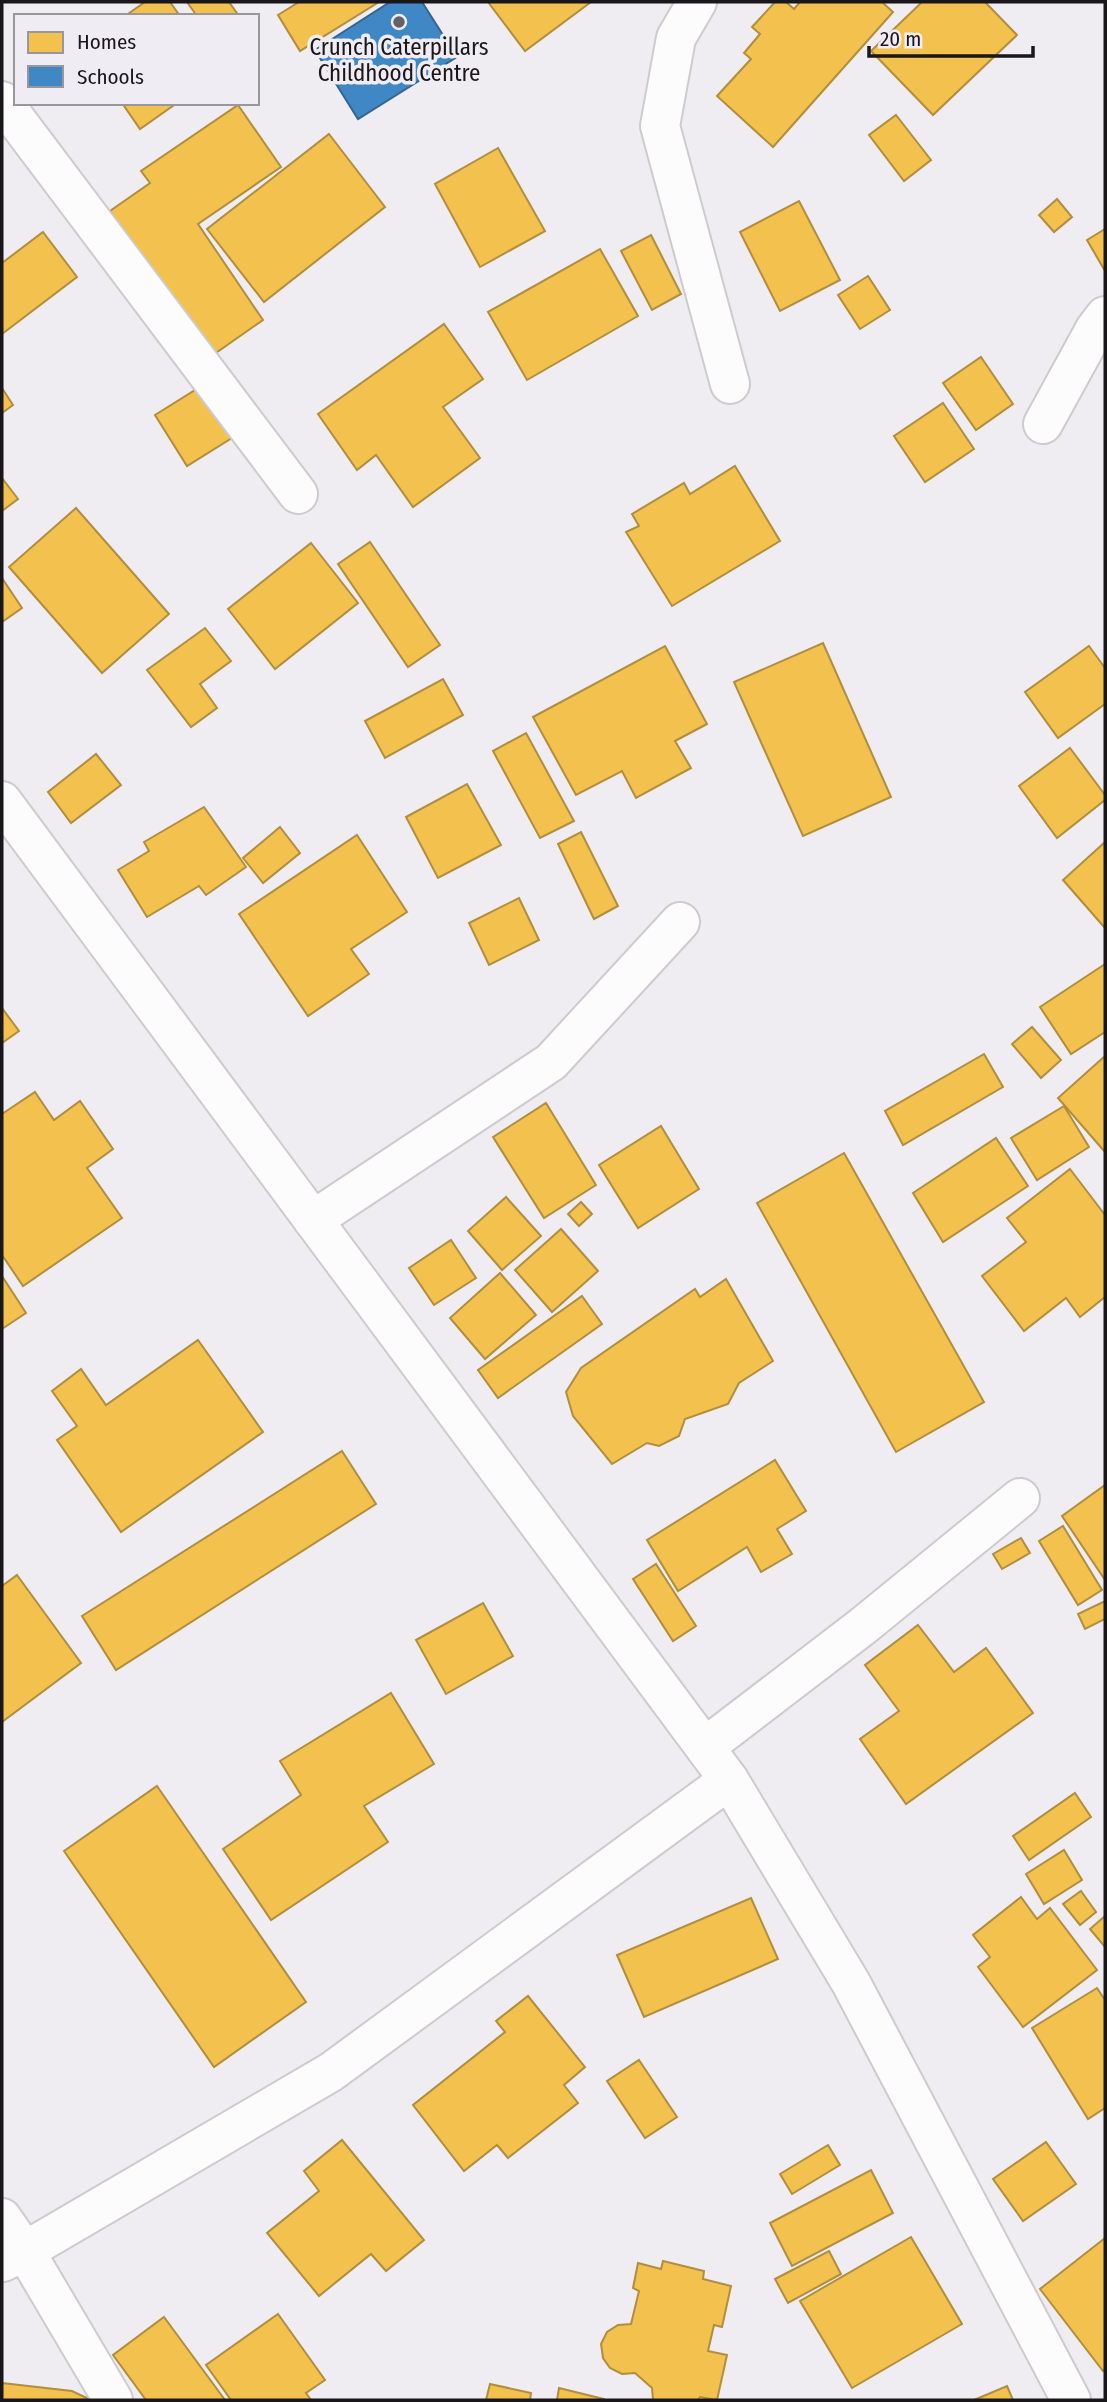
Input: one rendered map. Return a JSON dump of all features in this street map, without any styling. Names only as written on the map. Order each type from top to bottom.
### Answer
[{"type":"street","points":[[697,2],[676,38],[660,126],[730,384]]},
{"type":"street","points":[[2,101],[298,494]]},
{"type":"street","points":[[1043,424],[1095,329],[1105,316]]},
{"type":"street","points":[[2,801],[729,1780],[851,1983],[1071,2400]]},
{"type":"street","points":[[313,1220],[551,1062],[680,922]]},
{"type":"street","points":[[705,1747],[863,1626],[1020,1498]]},
{"type":"street","points":[[13,2257],[331,2071],[729,1780]]},
{"type":"street","points":[[2,2218],[13,2257],[113,2400]]},
{"type":"building: Homes","points":[[145,2],[170,2],[179,14],[128,14]]},
{"type":"building: Homes","points":[[187,2],[229,2],[238,14],[196,14]]},
{"type":"building: Homes","points":[[299,2],[379,2],[300,51],[278,15]]},
{"type":"building: Homes","points":[[488,2],[591,2],[525,51]]},
{"type":"building: Homes","points":[[775,2],[786,2],[794,9],[800,2],[882,2],[893,12],[773,147],[717,96],[751,59],[744,53],[760,34],[752,27]]},
{"type":"building: Homes","points":[[922,2],[985,2],[1017,35],[933,115],[871,51]]},
{"type":"building: Homes","points":[[123,105],[174,105],[140,129]]},
{"type":"building: Homes","points":[[238,105],[281,167],[198,224],[263,320],[210,357],[110,211],[150,183],[141,171]]},
{"type":"building: Homes","points":[[896,115],[931,160],[904,181],[869,135]]},
{"type":"building: Homes","points":[[329,134],[385,207],[264,302],[207,229]]},
{"type":"building: Homes","points":[[498,148],[545,231],[480,267],[435,184]]},
{"type":"building: Homes","points":[[1057,199],[1072,217],[1054,232],[1039,215]]},
{"type":"building: Homes","points":[[799,201],[840,280],[780,311],[740,232]]},
{"type":"building: Homes","points":[[1105,229],[1105,271],[1087,240]]},
{"type":"building: Homes","points":[[43,232],[77,277],[2,334],[2,263]]},
{"type":"building: Homes","points":[[651,235],[681,294],[652,310],[621,251]]},
{"type":"building: Homes","points":[[600,249],[638,316],[527,380],[488,312]]},
{"type":"building: Homes","points":[[868,276],[890,310],[860,329],[838,295]]},
{"type":"building: Homes","points":[[444,324],[483,379],[443,407],[480,458],[413,507],[376,455],[357,470],[318,414]]},
{"type":"building: Homes","points":[[981,357],[1013,404],[976,430],[943,383]]},
{"type":"building: Homes","points":[[208,382],[240,433],[187,466],[155,415]]},
{"type":"building: Homes","points":[[2,388],[13,405],[2,413]]},
{"type":"building: Homes","points":[[943,403],[974,449],[925,482],[894,436]]},
{"type":"building: Homes","points":[[735,466],[780,541],[672,606],[626,532],[639,526],[632,514],[684,483],[690,494]]},
{"type":"building: Homes","points":[[2,478],[18,499],[2,511]]},
{"type":"building: Homes","points":[[76,508],[169,614],[102,673],[9,567]]},
{"type":"building: Homes","points":[[370,542],[440,645],[408,667],[338,564]]},
{"type":"building: Homes","points":[[311,543],[358,603],[275,669],[228,609]]},
{"type":"building: Homes","points":[[2,578],[22,608],[2,622]]},
{"type":"building: Homes","points":[[205,628],[231,661],[200,684],[217,708],[191,727],[147,670]]},
{"type":"building: Homes","points":[[823,643],[891,797],[803,836],[734,682]]},
{"type":"building: Homes","points":[[665,646],[707,724],[675,741],[691,768],[636,798],[622,771],[576,795],[533,717]]},
{"type":"building: Homes","points":[[1089,646],[1105,668],[1105,704],[1058,738],[1025,692]]},
{"type":"building: Homes","points":[[443,679],[463,715],[385,758],[365,721]]},
{"type":"building: Homes","points":[[526,733],[574,821],[540,838],[493,751]]},
{"type":"building: Homes","points":[[1070,748],[1105,795],[1105,800],[1057,838],[1019,786]]},
{"type":"building: Homes","points":[[96,754],[121,785],[71,823],[48,792]]},
{"type":"building: Homes","points":[[467,784],[501,845],[438,878],[406,817]]},
{"type":"building: Homes","points":[[204,807],[246,867],[206,895],[199,886],[147,917],[118,870],[149,851],[144,842]]},
{"type":"building: Homes","points":[[280,827],[300,853],[263,883],[243,858]]},
{"type":"building: Homes","points":[[581,832],[618,906],[594,919],[558,844]]},
{"type":"building: Homes","points":[[357,835],[407,912],[351,949],[369,974],[308,1016],[239,914]]},
{"type":"building: Homes","points":[[1105,842],[1105,928],[1063,880]]},
{"type":"building: Homes","points":[[519,898],[539,940],[489,965],[469,923]]},
{"type":"building: Homes","points":[[1105,964],[1105,1032],[1071,1054],[1040,1007]]},
{"type":"building: Homes","points":[[2,1008],[19,1031],[2,1043]]},
{"type":"building: Homes","points":[[1032,1027],[1061,1060],[1041,1078],[1012,1044]]},
{"type":"building: Homes","points":[[984,1054],[1003,1087],[903,1145],[885,1111]]},
{"type":"building: Homes","points":[[1105,1056],[1105,1152],[1058,1098]]},
{"type":"building: Homes","points":[[35,1092],[54,1120],[80,1101],[113,1149],[87,1168],[122,1218],[23,1286],[2,1255],[2,1114]]},
{"type":"building: Homes","points":[[546,1103],[596,1185],[544,1218],[493,1137]]},
{"type":"building: Homes","points":[[1064,1106],[1089,1147],[1037,1180],[1011,1138]]},
{"type":"building: Homes","points":[[661,1126],[699,1189],[638,1228],[599,1165]]},
{"type":"building: Homes","points":[[996,1138],[1028,1186],[943,1242],[913,1193]]},
{"type":"building: Homes","points":[[844,1153],[984,1402],[896,1452],[757,1203]]},
{"type":"building: Homes","points":[[1070,1169],[1105,1215],[1105,1297],[1080,1317],[1066,1298],[1024,1331],[982,1276],[1026,1242],[1007,1218]]},
{"type":"building: Homes","points":[[506,1197],[541,1236],[502,1270],[468,1231]]},
{"type":"building: Homes","points":[[581,1202],[592,1214],[579,1226],[568,1214]]},
{"type":"building: Homes","points":[[561,1229],[598,1271],[552,1312],[515,1270]]},
{"type":"building: Homes","points":[[451,1240],[476,1278],[434,1305],[409,1268]]},
{"type":"building: Homes","points":[[500,1273],[536,1315],[485,1359],[450,1318]]},
{"type":"building: Homes","points":[[2,1276],[26,1313],[2,1329]]},
{"type":"building: Homes","points":[[726,1279],[773,1361],[739,1383],[728,1404],[685,1419],[679,1436],[659,1446],[647,1443],[612,1464],[573,1416],[566,1392],[581,1368],[695,1289],[700,1297]]},
{"type":"building: Homes","points":[[582,1296],[602,1324],[498,1398],[478,1370]]},
{"type":"building: Homes","points":[[198,1340],[263,1432],[121,1532],[57,1440],[77,1426],[52,1391],[81,1369],[106,1405]]},
{"type":"building: Homes","points":[[342,1451],[376,1504],[116,1670],[82,1616]]},
{"type":"building: Homes","points":[[775,1460],[806,1511],[777,1529],[792,1554],[761,1572],[747,1547],[678,1591],[647,1540]]},
{"type":"building: Homes","points":[[1105,1485],[1105,1580],[1062,1516]]},
{"type":"building: Homes","points":[[1063,1526],[1102,1590],[1078,1605],[1039,1541]]},
{"type":"building: Homes","points":[[1021,1538],[1030,1553],[1002,1569],[993,1554]]},
{"type":"building: Homes","points":[[656,1564],[696,1626],[673,1641],[633,1579]]},
{"type":"building: Homes","points":[[17,1575],[81,1663],[2,1722],[2,1586]]},
{"type":"building: Homes","points":[[1105,1601],[1105,1619],[1085,1629],[1078,1614]]},
{"type":"building: Homes","points":[[483,1603],[513,1656],[446,1694],[416,1640]]},
{"type":"building: Homes","points":[[918,1625],[954,1672],[986,1648],[1033,1713],[906,1804],[860,1739],[899,1711],[865,1665]]},
{"type":"building: Homes","points":[[391,1693],[434,1764],[364,1806],[388,1842],[271,1920],[223,1849],[301,1795],[280,1761]]},
{"type":"building: Homes","points":[[157,1786],[306,2002],[214,2067],[64,1851]]},
{"type":"building: Homes","points":[[1075,1793],[1091,1817],[1029,1860],[1013,1836]]},
{"type":"building: Homes","points":[[1064,1850],[1082,1880],[1044,1904],[1026,1874]]},
{"type":"building: Homes","points":[[1081,1891],[1096,1912],[1080,1925],[1063,1904]]},
{"type":"building: Homes","points":[[1021,1897],[1037,1919],[1050,1908],[1097,1970],[1023,2027],[978,1967],[990,1957],[973,1935]]},
{"type":"building: Homes","points":[[751,1898],[778,1959],[644,2017],[617,1955]]},
{"type":"building: Homes","points":[[1105,1916],[1105,1947],[1090,1929]]},
{"type":"building: Homes","points":[[1097,1988],[1105,2000],[1105,2108],[1088,2119],[1032,2028]]},
{"type":"building: Homes","points":[[528,1996],[585,2067],[564,2085],[578,2103],[508,2158],[497,2145],[464,2171],[413,2105],[505,2032],[496,2021]]},
{"type":"building: Homes","points":[[639,2060],[677,2117],[645,2138],[607,2081]]},
{"type":"building: Homes","points":[[342,2140],[424,2240],[386,2271],[371,2254],[319,2296],[267,2233],[319,2191],[304,2171]]},
{"type":"building: Homes","points":[[1046,2142],[1076,2184],[1023,2221],[993,2179]]},
{"type":"building: Homes","points":[[828,2145],[840,2165],[792,2194],[780,2174]]},
{"type":"building: Homes","points":[[871,2170],[893,2213],[792,2266],[770,2223]]},
{"type":"building: Homes","points":[[911,2237],[962,2324],[852,2388],[800,2301]]},
{"type":"building: Homes","points":[[1105,2238],[1105,2369],[1103,2371],[1040,2289]]},
{"type":"building: Homes","points":[[829,2251],[841,2274],[788,2303],[775,2279]]},
{"type":"building: Homes","points":[[663,2261],[704,2271],[703,2279],[731,2286],[722,2327],[714,2325],[708,2351],[727,2355],[717,2400],[700,2397],[698,2400],[653,2400],[652,2388],[635,2373],[622,2374],[610,2368],[603,2358],[601,2344],[607,2332],[618,2325],[631,2324],[639,2291],[633,2288],[638,2263],[661,2269]]},
{"type":"building: Homes","points":[[278,2314],[325,2380],[306,2393],[311,2400],[231,2400],[206,2365]]},
{"type":"building: Homes","points":[[164,2317],[225,2400],[146,2400],[113,2355]]},
{"type":"building: Homes","points":[[2,2383],[72,2391],[91,2400],[2,2400]]},
{"type":"building: Homes","points":[[490,2384],[531,2393],[530,2400],[486,2400]]},
{"type":"building: Homes","points":[[1007,2386],[1013,2400],[974,2400]]},
{"type":"building: Homes","points":[[559,2388],[604,2399],[604,2400],[557,2400]]},
{"type":"building: Schools","points":[[390,2],[422,2],[457,57],[358,119],[315,50]]},
{"type":"place","name":"Crunch Caterpillars Childhood Centre","points":[[399,22]]}]
